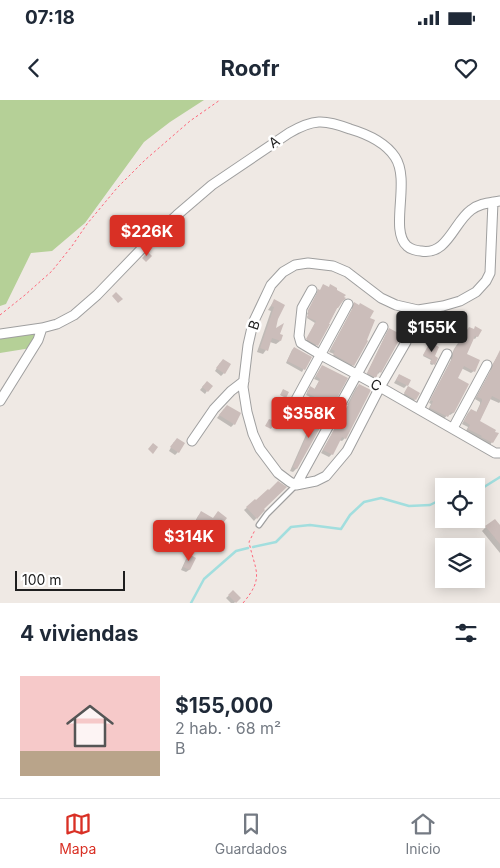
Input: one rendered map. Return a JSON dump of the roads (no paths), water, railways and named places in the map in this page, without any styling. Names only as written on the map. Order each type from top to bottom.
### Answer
[{"type":"street","name":"A","points":[[0,334],[42,328],[57,324],[74,315],[154,236],[212,186],[283,136],[301,126],[315,122],[332,122],[354,130],[384,145],[395,157],[401,170],[402,181],[399,226],[406,246],[422,252],[432,251],[443,245],[469,211],[479,205],[496,202]]},
{"type":"street","name":"B","points":[[296,485],[278,473],[260,449],[246,412],[243,387],[248,345],[253,323],[271,285],[282,272],[295,265],[308,263],[333,266],[347,272],[381,298],[396,305],[418,310],[443,306],[460,300],[476,292],[486,281],[490,273],[496,202]]},
{"type":"street","name":"C","points":[[312,290],[302,308],[299,336],[301,343],[495,453],[500,453]]},
{"type":"street","points":[[285,420],[348,304]]},
{"type":"street","points":[[296,485],[383,326]]},
{"type":"street","points":[[0,401],[38,340],[42,328]]},
{"type":"street","points":[[296,485],[316,482],[326,476],[347,450],[406,342]]},
{"type":"street","points":[[419,409],[447,354]]},
{"type":"street","points":[[453,428],[487,365]]},
{"type":"street","points":[[192,441],[214,409],[231,391],[244,381]]},
{"type":"lane","points":[[259,526],[267,514],[296,485]]},
{"type":"waterway","points":[[485,486],[500,477]]},
{"type":"waterway","points":[[253,547],[276,542],[291,527],[310,525],[341,529],[350,515],[364,502],[381,498],[409,506],[430,505],[435,502]]},
{"type":"waterway","points":[[191,603],[204,579],[236,551],[248,548]]}]
